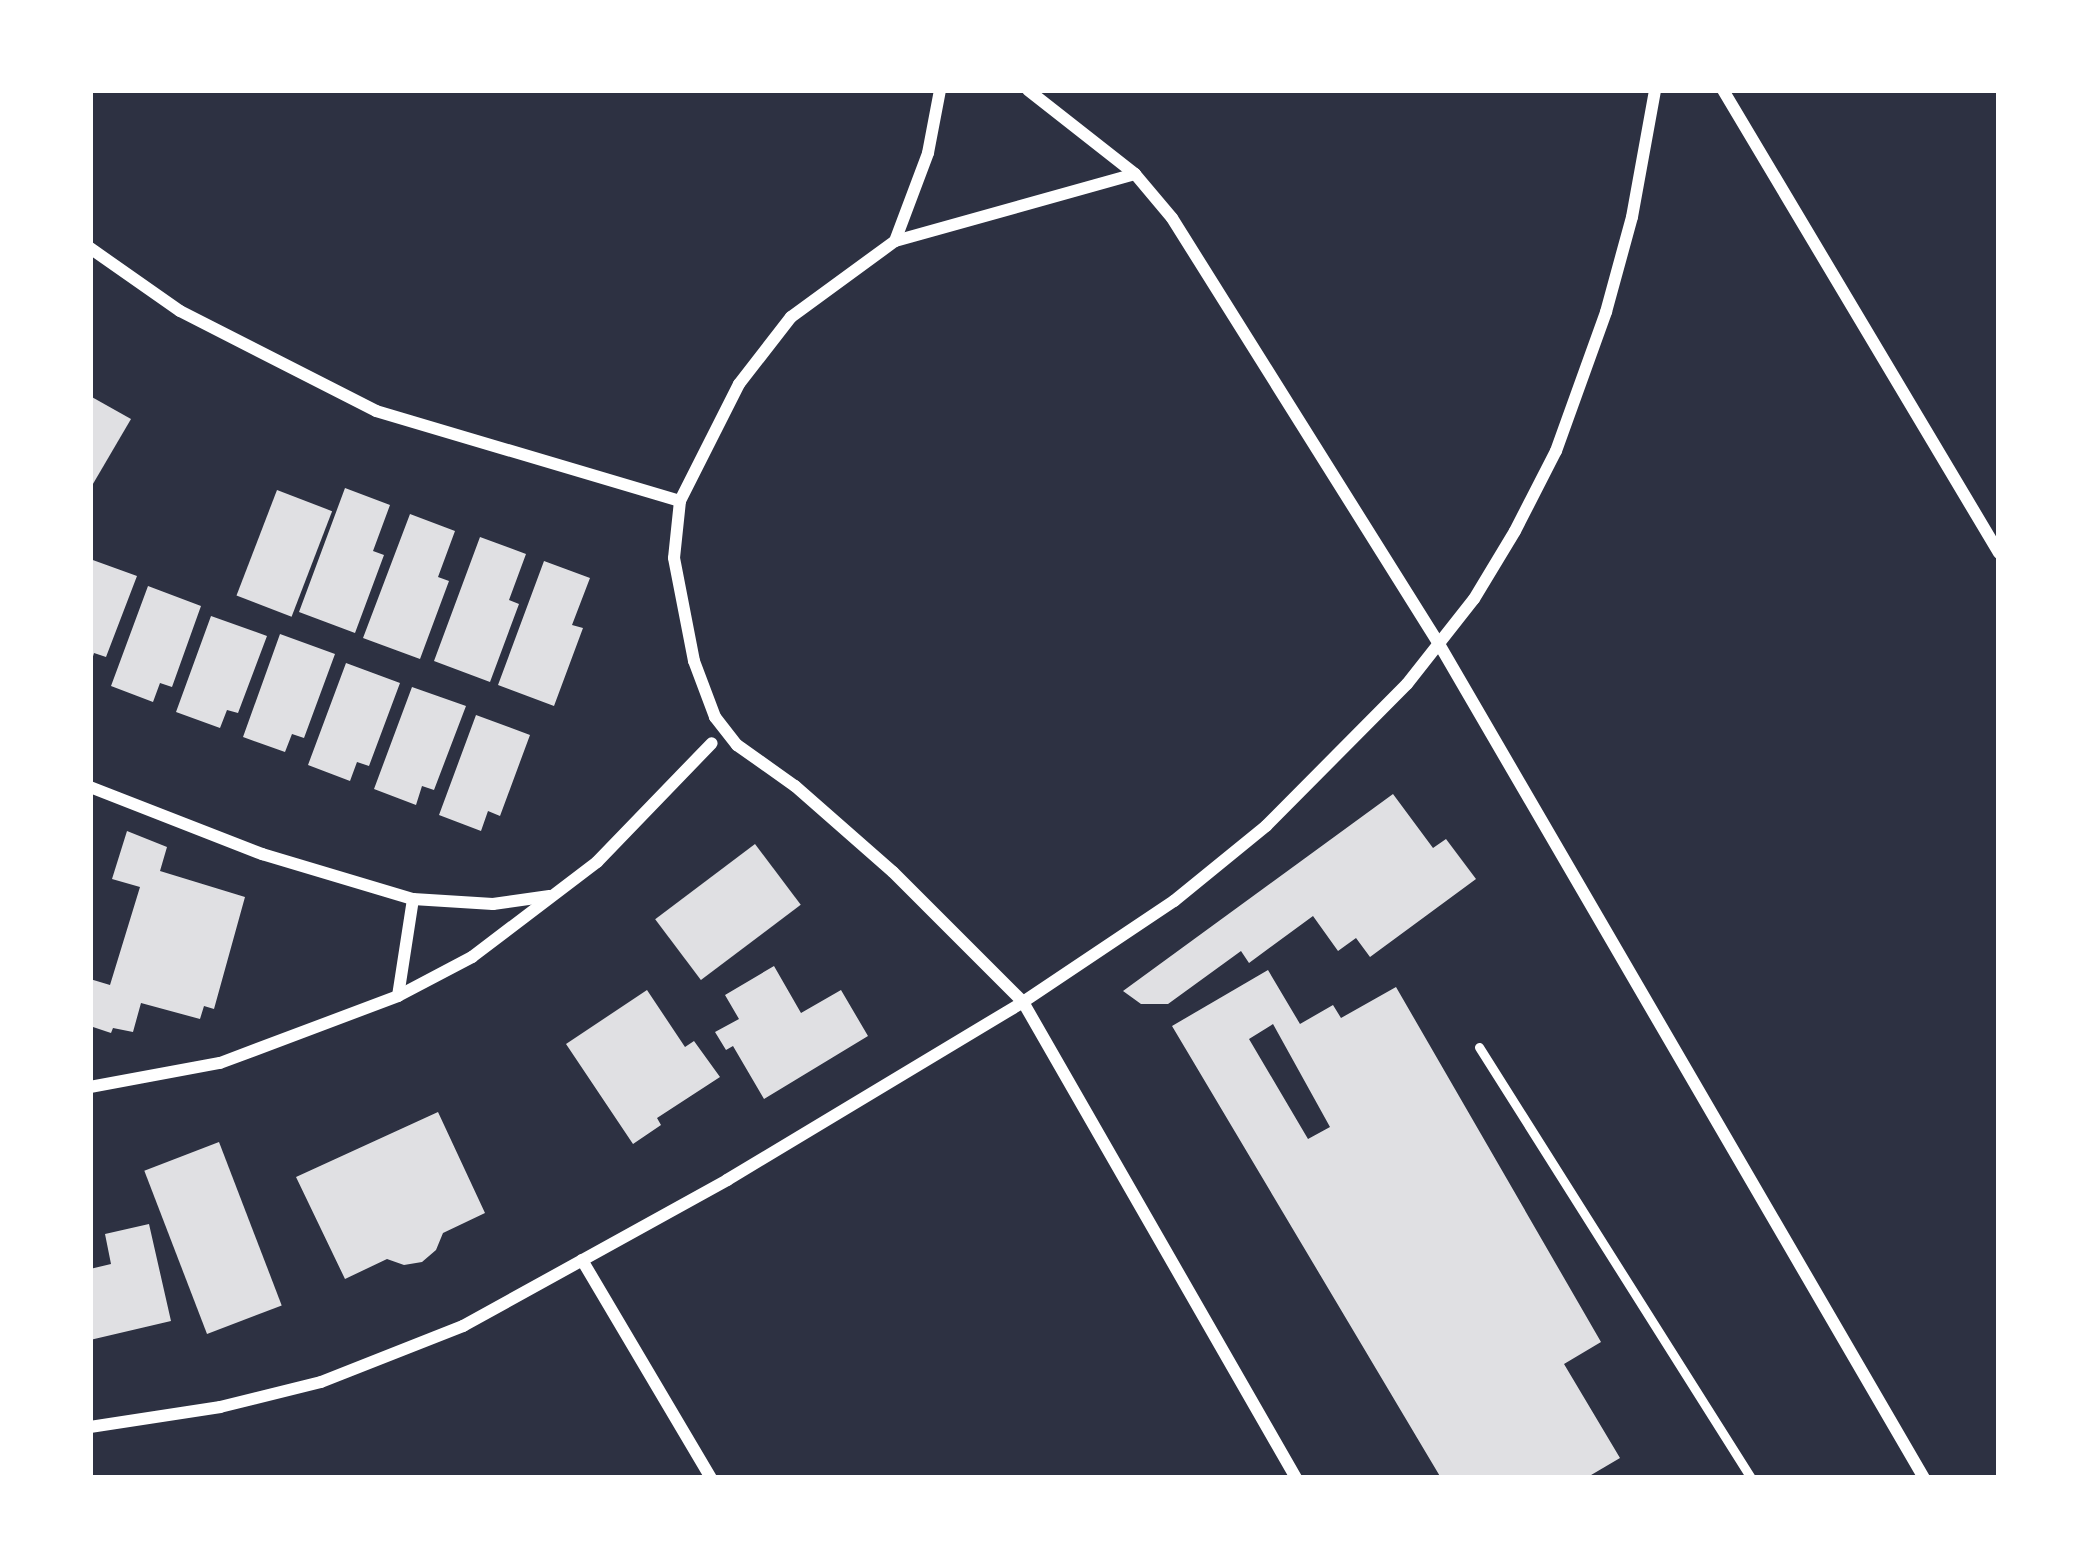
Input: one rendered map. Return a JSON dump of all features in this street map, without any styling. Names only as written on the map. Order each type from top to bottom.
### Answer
[{"type":"street","points":[[895,241],[928,154],[940,90]]},
{"type":"street","points":[[1028,90],[1135,174],[1184,238],[1438,644],[1924,1478]]},
{"type":"street","points":[[90,1427],[220,1407],[321,1382],[463,1326],[727,1180],[1023,1002],[1174,901],[1267,826],[1366,730],[1474,599],[1556,452],[1606,312],[1632,217],[1654,90]]},
{"type":"street","points":[[1724,90],[1999,553]]},
{"type":"street","points":[[1135,174],[895,241],[791,317],[739,384],[680,501],[674,558],[682,610],[715,717],[737,745],[794,786],[892,872],[1023,1002],[1296,1478]]},
{"type":"street","points":[[90,248],[180,311],[376,410],[680,501]]},
{"type":"street","points":[[90,1088],[220,1063],[398,996],[472,957],[597,862],[712,743],[715,717]]},
{"type":"street","points":[[712,743],[737,745]]},
{"type":"street","points":[[90,787],[262,854],[413,899],[493,904],[551,896]]},
{"type":"street","points":[[398,996],[413,899]]},
{"type":"street","points":[[582,1260],[711,1478]]},
{"type":"lane","points":[[1480,1047],[1751,1478]]},
{"type":"building","points":[[90,396],[131,419],[90,489]]},
{"type":"building","points":[[345,488],[390,505],[373,551],[384,555],[355,633],[299,612]]},
{"type":"building","points":[[277,490],[332,511],[292,617],[237,595]]},
{"type":"building","points":[[410,514],[455,531],[438,577],[449,581],[420,659],[363,638]]},
{"type":"building","points":[[480,537],[526,554],[509,600],[519,604],[490,682],[434,661]]},
{"type":"building","points":[[90,559],[137,576],[106,657],[94,653],[91,663]]},
{"type":"building","points":[[544,561],[590,578],[572,625],[583,628],[554,706],[498,685]]},
{"type":"building","points":[[148,586],[201,606],[172,687],[160,683],[153,702],[111,686]]},
{"type":"building","points":[[211,616],[267,636],[238,713],[227,710],[220,728],[176,712]]},
{"type":"building","points":[[280,634],[335,654],[304,738],[292,734],[285,752],[243,737]]},
{"type":"building","points":[[346,663],[400,683],[369,766],[357,762],[350,781],[308,765]]},
{"type":"building","points":[[412,687],[466,706],[434,790],[422,786],[416,805],[374,789]]},
{"type":"building","points":[[476,715],[530,735],[500,816],[488,811],[481,831],[439,815]]},
{"type":"building","points":[[1393,794],[1433,848],[1446,839],[1476,879],[1370,957],[1356,938],[1338,951],[1313,916],[1249,963],[1241,951],[1168,1004],[1141,1004],[1123,991]]},
{"type":"building","points":[[127,831],[167,847],[160,871],[245,897],[214,1009],[204,1006],[200,1019],[141,1003],[133,1032],[113,1028],[111,1033],[90,1026],[90,979],[110,985],[140,887],[112,879]]},
{"type":"building","points":[[755,844],[801,905],[701,980],[655,919]]},
{"type":"building","points":[[774,966],[801,1013],[841,990],[868,1036],[764,1099],[733,1046],[726,1050],[715,1032],[739,1019],[725,995]]},
{"type":"building","points":[[1268,970],[1300,1024],[1333,1005],[1341,1018],[1396,987],[1601,1342],[1564,1364],[1620,1458],[1586,1478],[1441,1478],[1172,1026]],"holes":[[[1273,1024],[1330,1127],[1308,1139],[1249,1039]]]},
{"type":"building","points":[[647,990],[685,1047],[694,1041],[720,1077],[657,1118],[661,1125],[633,1144],[566,1044]]},
{"type":"building","points":[[438,1112],[485,1213],[443,1233],[436,1250],[422,1262],[404,1265],[387,1259],[345,1279],[296,1177]]},
{"type":"building","points":[[219,1142],[282,1305],[207,1334],[144,1171]]},
{"type":"building","points":[[149,1224],[171,1321],[90,1340],[90,1269],[111,1264],[105,1234]]}]
